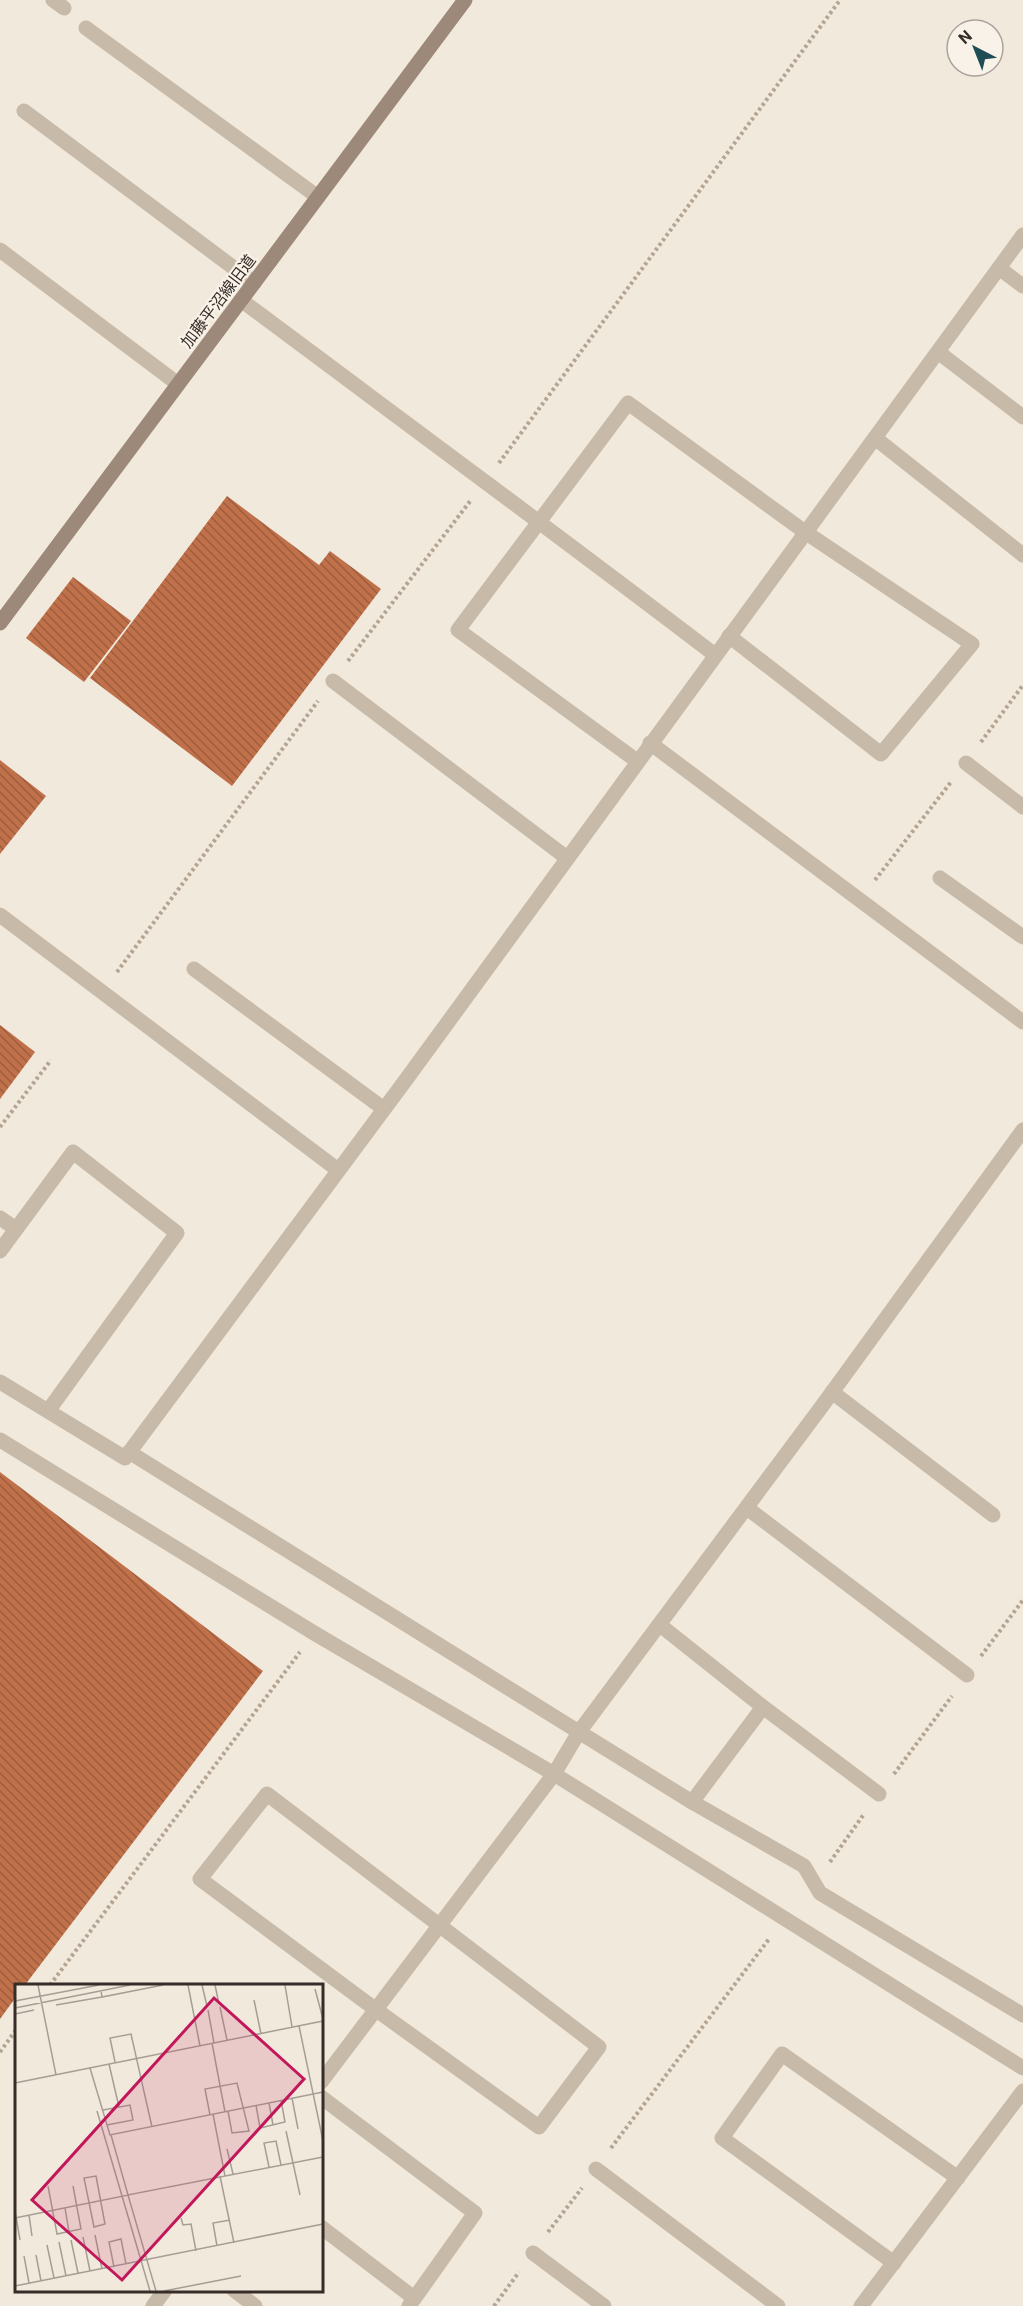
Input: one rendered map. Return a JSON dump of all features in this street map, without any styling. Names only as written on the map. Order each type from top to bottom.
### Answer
[{"type":"street","name":"加藤平沼線旧道","points":[[0,623],[465,0]]},
{"type":"street","points":[[86,28],[318,197]]},
{"type":"street","points":[[24,111],[254,283]]},
{"type":"street","points":[[0,1382],[125,1458],[384,1109],[1023,235]]},
{"type":"street","points":[[0,250],[178,384]]},
{"type":"street","points":[[999,268],[1023,286]]},
{"type":"street","points":[[241,300],[484,483],[539,520],[715,655]]},
{"type":"street","points":[[938,352],[1023,417]]},
{"type":"street","points":[[637,762],[458,630],[628,403],[805,532],[972,644],[880,754],[729,636]]},
{"type":"street","points":[[875,438],[1023,555]]},
{"type":"street","points":[[333,681],[567,858]]},
{"type":"street","points":[[651,743],[1023,1022]]},
{"type":"street","points":[[966,764],[1023,807]]},
{"type":"street","points":[[940,878],[1023,938]]},
{"type":"street","points":[[0,915],[338,1170]]},
{"type":"street","points":[[194,969],[384,1109]]},
{"type":"street","points":[[322,2081],[557,1769],[579,1732],[747,1508],[1023,1130]]},
{"type":"street","points":[[0,1251],[74,1152],[177,1233],[48,1411]]},
{"type":"street","points":[[0,1218],[16,1229]]},
{"type":"street","points":[[832,1392],[993,1515]]},
{"type":"street","points":[[0,1440],[314,1633],[557,1769],[784,1919],[1023,2068]]},
{"type":"street","points":[[129,1452],[692,1802],[804,1866],[820,1893],[1023,2015]]},
{"type":"street","points":[[747,1508],[967,1675]]},
{"type":"street","points":[[660,1625],[879,1794]]},
{"type":"street","points":[[692,1802],[764,1707]]},
{"type":"street","points":[[267,1794],[599,2047],[539,2127],[375,2009],[200,1879],[267,1794]]},
{"type":"street","points":[[894,2263],[722,2138],[782,2054],[958,2178]]},
{"type":"street","points":[[861,2306],[1023,2091]]},
{"type":"street","points":[[322,2098],[475,2213],[411,2302],[322,2228]]},
{"type":"street","points":[[596,2169],[778,2306]]},
{"type":"street","points":[[533,2253],[604,2306]]},
{"type":"street","points":[[153,2306],[164,2291]]},
{"type":"street","points":[[236,2291],[255,2306]]},
{"type":"path","points":[[859,899],[966,764],[1023,685]]},
{"type":"path","points":[[0,1127],[51,1060]]},
{"type":"path","points":[[812,1878],[826,1868],[1023,1599]]},
{"type":"path","points":[[51,1984],[314,1633]]},
{"type":"path","points":[[596,2169],[784,1919]]},
{"type":"path","points":[[0,2052],[15,2031]]},
{"type":"building","points":[[227,496],[319,565],[330,551],[381,589],[232,786],[90,678]]},
{"type":"building","points":[[73,577],[131,621],[84,682],[26,638]]},
{"type":"building","points":[[0,760],[46,796],[0,854]]},
{"type":"building","points":[[0,1025],[35,1052],[0,1099]]},
{"type":"building","points":[[0,1472],[263,1671],[26,1984],[15,1984],[15,1998],[0,2019]]}]
